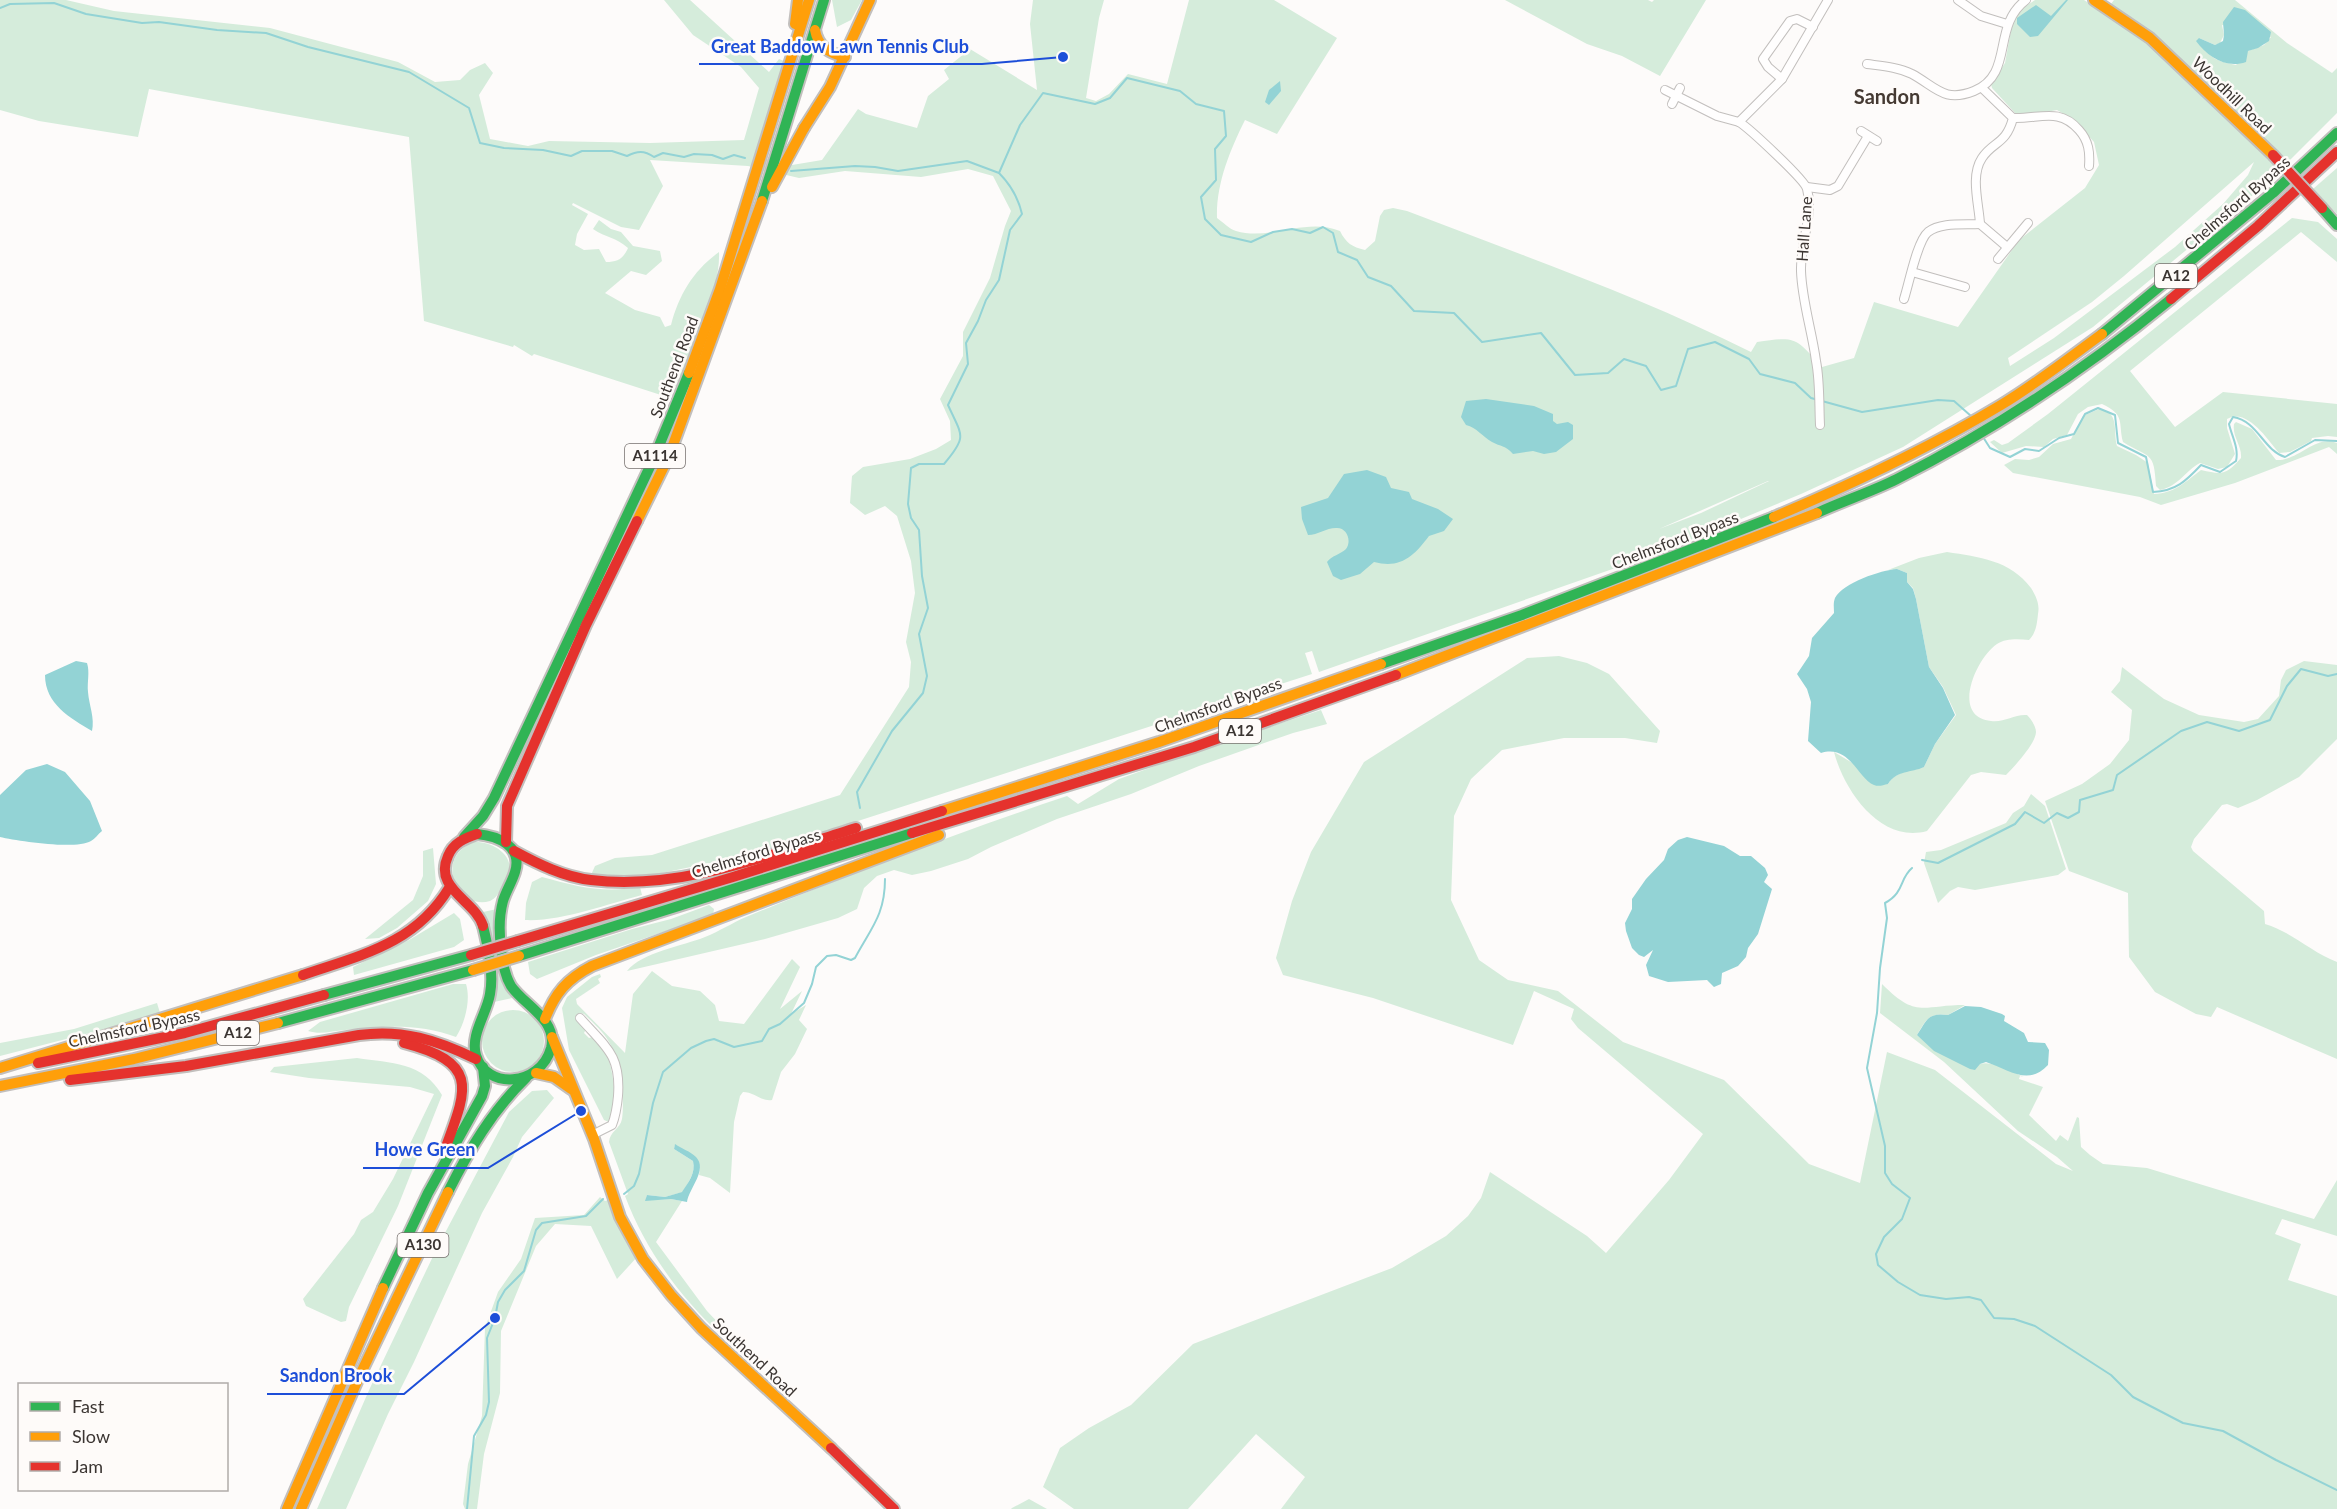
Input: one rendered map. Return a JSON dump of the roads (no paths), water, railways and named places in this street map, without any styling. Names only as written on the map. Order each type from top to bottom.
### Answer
[{"type":"main road","points":[[792,52],[798,0]]},
{"type":"main road","name":"A1114","points":[[792,52],[809,0]]},
{"type":"main road","name":"A1114","points":[[760,205],[824,0]]},
{"type":"main road","points":[[760,205],[830,87],[870,0]]},
{"type":"main road","name":"Woodhill Road","points":[[2094,0],[2150,38],[2273,155],[2337,225]]},
{"type":"main road","points":[[815,25],[818,44],[830,53],[845,57]]},
{"type":"main road","name":"Southend Road","points":[[449,888],[445,867],[453,846],[483,816],[494,798],[654,458],[720,290],[792,52]]},
{"type":"main road","name":"Chelmsford Bypass","points":[[0,1069],[66,1058],[185,1033],[471,955],[733,877],[1160,742],[1522,615],[1776,516],[1881,470],[1935,443],[2003,404],[2114,326],[2170,281],[2273,193],[2337,133]]},
{"type":"main road","name":"Chelmsford Bypass","points":[[0,1086],[177,1049],[473,970],[1194,747],[1447,657],[1787,525],[1895,480],[2011,414],[2134,329],[2259,226],[2337,152]]},
{"type":"main road","name":"Southend Road","points":[[545,1019],[518,997],[506,974],[501,941],[502,904],[514,880],[516,870],[504,823],[507,806],[586,625],[669,456],[760,205]]},
{"type":"main road","name":"A12","points":[[510,846],[558,871],[590,880],[630,882],[687,875],[1160,742]]},
{"type":"main road","name":"A12","points":[[545,1019],[561,984],[592,966],[1095,776]]},
{"type":"main road","points":[[464,837],[477,834],[492,835],[510,846]]},
{"type":"main road","points":[[449,888],[478,914],[486,940],[492,982],[490,997],[475,1041],[480,1063],[495,1075],[508,1079],[531,1075],[555,1077],[571,1089]]},
{"type":"main road","name":"A12","points":[[0,1069],[54,1050],[253,992],[369,952],[410,932],[430,916],[449,888]]},
{"type":"main road","points":[[545,1019],[570,1078],[571,1089],[592,1135]]},
{"type":"main road","name":"A12","points":[[27,1082],[126,1076],[369,1034],[395,1033],[446,1043],[480,1063]]},
{"type":"main road","points":[[531,1075],[546,1058],[552,1036]]},
{"type":"main road","name":"A12","points":[[312,1045],[372,1041],[401,1042],[443,1054],[453,1062],[462,1079],[462,1098],[428,1193]]},
{"type":"main road","name":"A130","points":[[287,1509],[388,1277],[428,1193],[482,1096],[485,1086],[480,1063]]},
{"type":"main road","name":"A130","points":[[302,1509],[368,1356],[456,1177],[491,1113],[506,1095],[531,1075]]},
{"type":"main road","name":"Southend Road","points":[[592,1135],[630,1237],[680,1306],[720,1347],[869,1483],[894,1509]]},
{"type":"street","points":[[1665,90],[1717,116],[1739,122],[1782,79],[1828,0]]},
{"type":"street","points":[[1958,0],[1981,16],[2007,24]]},
{"type":"street","points":[[1867,64],[1893,67],[1917,78],[1944,95],[1961,96],[1982,88],[2001,62],[2007,24],[2016,8],[2026,0]]},
{"type":"street","points":[[1782,79],[1768,67],[1763,59],[1790,21],[1797,19],[1813,27]]},
{"type":"street","points":[[1917,78],[1923,69]]},
{"type":"street","points":[[1982,88],[2013,118],[2057,116],[2070,120],[2084,136],[2090,153],[2090,166]]},
{"type":"street","points":[[2007,247],[1980,224],[1976,183],[1982,157],[2004,138],[2013,118]]},
{"type":"street","name":"Hall Lane","points":[[1739,122],[1749,128],[1791,168],[1807,187],[1801,268],[1803,293],[1817,364],[1820,425]]},
{"type":"street","points":[[1807,187],[1830,190],[1838,186],[1864,133],[1877,141]]},
{"type":"street","points":[[1998,259],[2028,223]]},
{"type":"street","points":[[1904,299],[1921,244],[1927,233],[1938,227],[1980,224]]},
{"type":"street","points":[[1912,272],[1965,287]]},
{"type":"street","points":[[580,1018],[609,1049],[619,1074],[616,1114],[612,1125],[592,1135]]},
{"type":"water","points":[[2068,0],[2038,36],[2030,37],[2017,24],[2017,18],[2036,5],[2051,16]]},
{"type":"water","points":[[2234,7],[2245,10],[2271,32],[2269,41],[2248,51],[2246,62],[2239,64],[2225,63],[2212,57],[2196,41],[2199,38],[2215,45],[2223,41],[2223,22]]},
{"type":"water","points":[[1280,81],[1281,91],[1269,105],[1265,102],[1269,90]]},
{"type":"water","points":[[1486,399],[1534,406],[1553,414],[1553,421],[1557,424],[1568,422],[1573,425],[1573,439],[1556,452],[1544,454],[1533,451],[1513,454],[1466,425],[1461,417],[1466,401]]},
{"type":"water","points":[[1367,470],[1386,477],[1391,488],[1409,492],[1412,499],[1438,509],[1453,519],[1444,531],[1429,536],[1406,559],[1392,564],[1374,562],[1360,574],[1341,580],[1333,576],[1327,562],[1348,546],[1346,532],[1336,528],[1308,535],[1302,519],[1301,507],[1328,498],[1344,474]]},
{"type":"water","points":[[1897,569],[1907,573],[1907,582],[1913,589],[1916,599],[1929,667],[1943,688],[1955,715],[1935,744],[1924,767],[1900,774],[1888,784],[1878,786],[1868,782],[1852,763],[1839,753],[1821,753],[1808,741],[1811,702],[1807,689],[1797,674],[1809,656],[1812,638],[1834,613],[1834,600],[1839,592],[1863,578]]},
{"type":"water","points":[[76,661],[87,663],[88,666],[92,731],[60,709],[49,694],[46,685],[45,675]]},
{"type":"water","points":[[47,764],[65,772],[90,801],[102,831],[91,841],[83,844],[60,845],[0,837],[0,795],[26,770]]},
{"type":"water","points":[[1687,837],[1724,846],[1740,856],[1751,856],[1765,868],[1768,875],[1764,882],[1772,889],[1758,934],[1748,948],[1746,957],[1738,966],[1722,973],[1721,984],[1714,987],[1707,980],[1668,982],[1649,976],[1646,965],[1653,950],[1644,957],[1639,955],[1632,948],[1626,931],[1625,923],[1632,909],[1632,899],[1646,879],[1664,860],[1668,849],[1678,840]]},
{"type":"water","points":[[1965,1006],[1981,1007],[2002,1014],[2005,1016],[2004,1021],[2024,1033],[2028,1042],[2045,1043],[2049,1050],[2048,1065],[2033,1075],[2025,1076],[1986,1062],[1980,1064],[1975,1070],[1970,1069],[1934,1051],[1917,1035],[1932,1016],[1948,1015]]},
{"type":"water","points":[[675,1144],[694,1155],[699,1162],[699,1173],[687,1202],[671,1199],[645,1201],[647,1195],[665,1197],[682,1192],[689,1181],[693,1161],[674,1149]]},
{"type":"waterway","points":[[0,8],[10,4],[54,3],[86,14],[142,23],[159,22],[217,30],[266,33],[308,47],[409,72],[469,108],[480,143],[504,148],[543,150],[571,156],[582,151],[612,151],[627,156],[640,152],[654,157],[663,153],[684,157],[694,154],[712,155],[723,159],[734,155],[745,158]]},
{"type":"waterway","points":[[860,808],[857,792],[892,731],[923,693],[927,676],[919,634],[928,608],[922,576],[919,530],[911,518],[908,504],[911,468],[919,464],[944,464],[960,441],[959,430],[948,405],[968,364],[966,343],[986,300],[999,280],[1010,230],[1022,214],[1014,192],[999,173],[1020,125],[1043,93],[1095,104],[1110,98],[1127,78],[1180,91],[1196,104],[1224,111],[1226,136],[1215,149],[1216,180],[1201,197],[1205,219],[1221,235],[1251,242],[1273,232],[1292,229],[1310,233],[1323,227],[1333,233],[1338,252],[1357,260],[1368,277],[1391,286],[1414,311],[1454,313],[1482,342],[1541,333],[1575,375],[1608,373],[1624,359],[1646,366],[1661,390],[1676,386],[1688,349],[1715,342],[1749,359],[1760,374],[1795,383],[1811,398],[1862,412],[1938,400],[1954,401],[1971,416]]},
{"type":"waterway","points":[[791,171],[855,166],[898,171],[967,161],[999,173]]},
{"type":"waterway","points":[[1983,437],[1990,448],[2010,457],[2025,449],[2039,451],[2059,438],[2074,434],[2085,414],[2098,408],[2115,415],[2118,443],[2146,457],[2153,492],[2168,490],[2180,484],[2201,465],[2220,472],[2236,461],[2236,447],[2229,424],[2233,417],[2249,424],[2271,448],[2285,457],[2315,440],[2337,441]]},
{"type":"waterway","points":[[1922,860],[1938,863],[2015,824],[2025,812],[2044,823],[2057,813],[2068,818],[2079,812],[2080,800],[2113,790],[2117,775],[2181,731],[2207,722],[2239,731],[2270,720],[2287,686],[2301,669],[2328,676],[2337,674]]},
{"type":"waterway","points":[[1912,868],[1896,894],[1885,903],[1887,918],[1877,1013],[1867,1068],[1885,1146],[1885,1173],[1892,1184],[1910,1198],[1902,1219],[1884,1237],[1876,1254],[1878,1265],[1898,1282],[1920,1295],[1946,1299],[1969,1297],[1981,1300],[1994,1318],[2014,1319],[2035,1326],[2111,1375],[2133,1397],[2183,1423],[2223,1431],[2337,1490]]},
{"type":"waterway","points":[[624,1194],[634,1186],[639,1174],[653,1103],[663,1072],[691,1048],[706,1041],[714,1039],[734,1047],[762,1041],[769,1029],[780,1024],[804,1003],[816,967],[827,956],[836,955],[851,960],[855,958],[880,912],[885,879]]},
{"type":"waterway","points":[[467,1509],[474,1436],[486,1415],[489,1402],[487,1338],[495,1318],[498,1302],[505,1290],[524,1271],[536,1230],[542,1223],[586,1216],[603,1199]]},
{"type":"place","name":"Great Baddow Lawn Tennis Club","points":[[1063,57]]},
{"type":"place","name":"Howe Green","points":[[581,1111]]},
{"type":"place","name":"Sandon Brook","points":[[495,1318]]},
{"type":"district","name":"Sandon","points":[[1887,97]]}]
